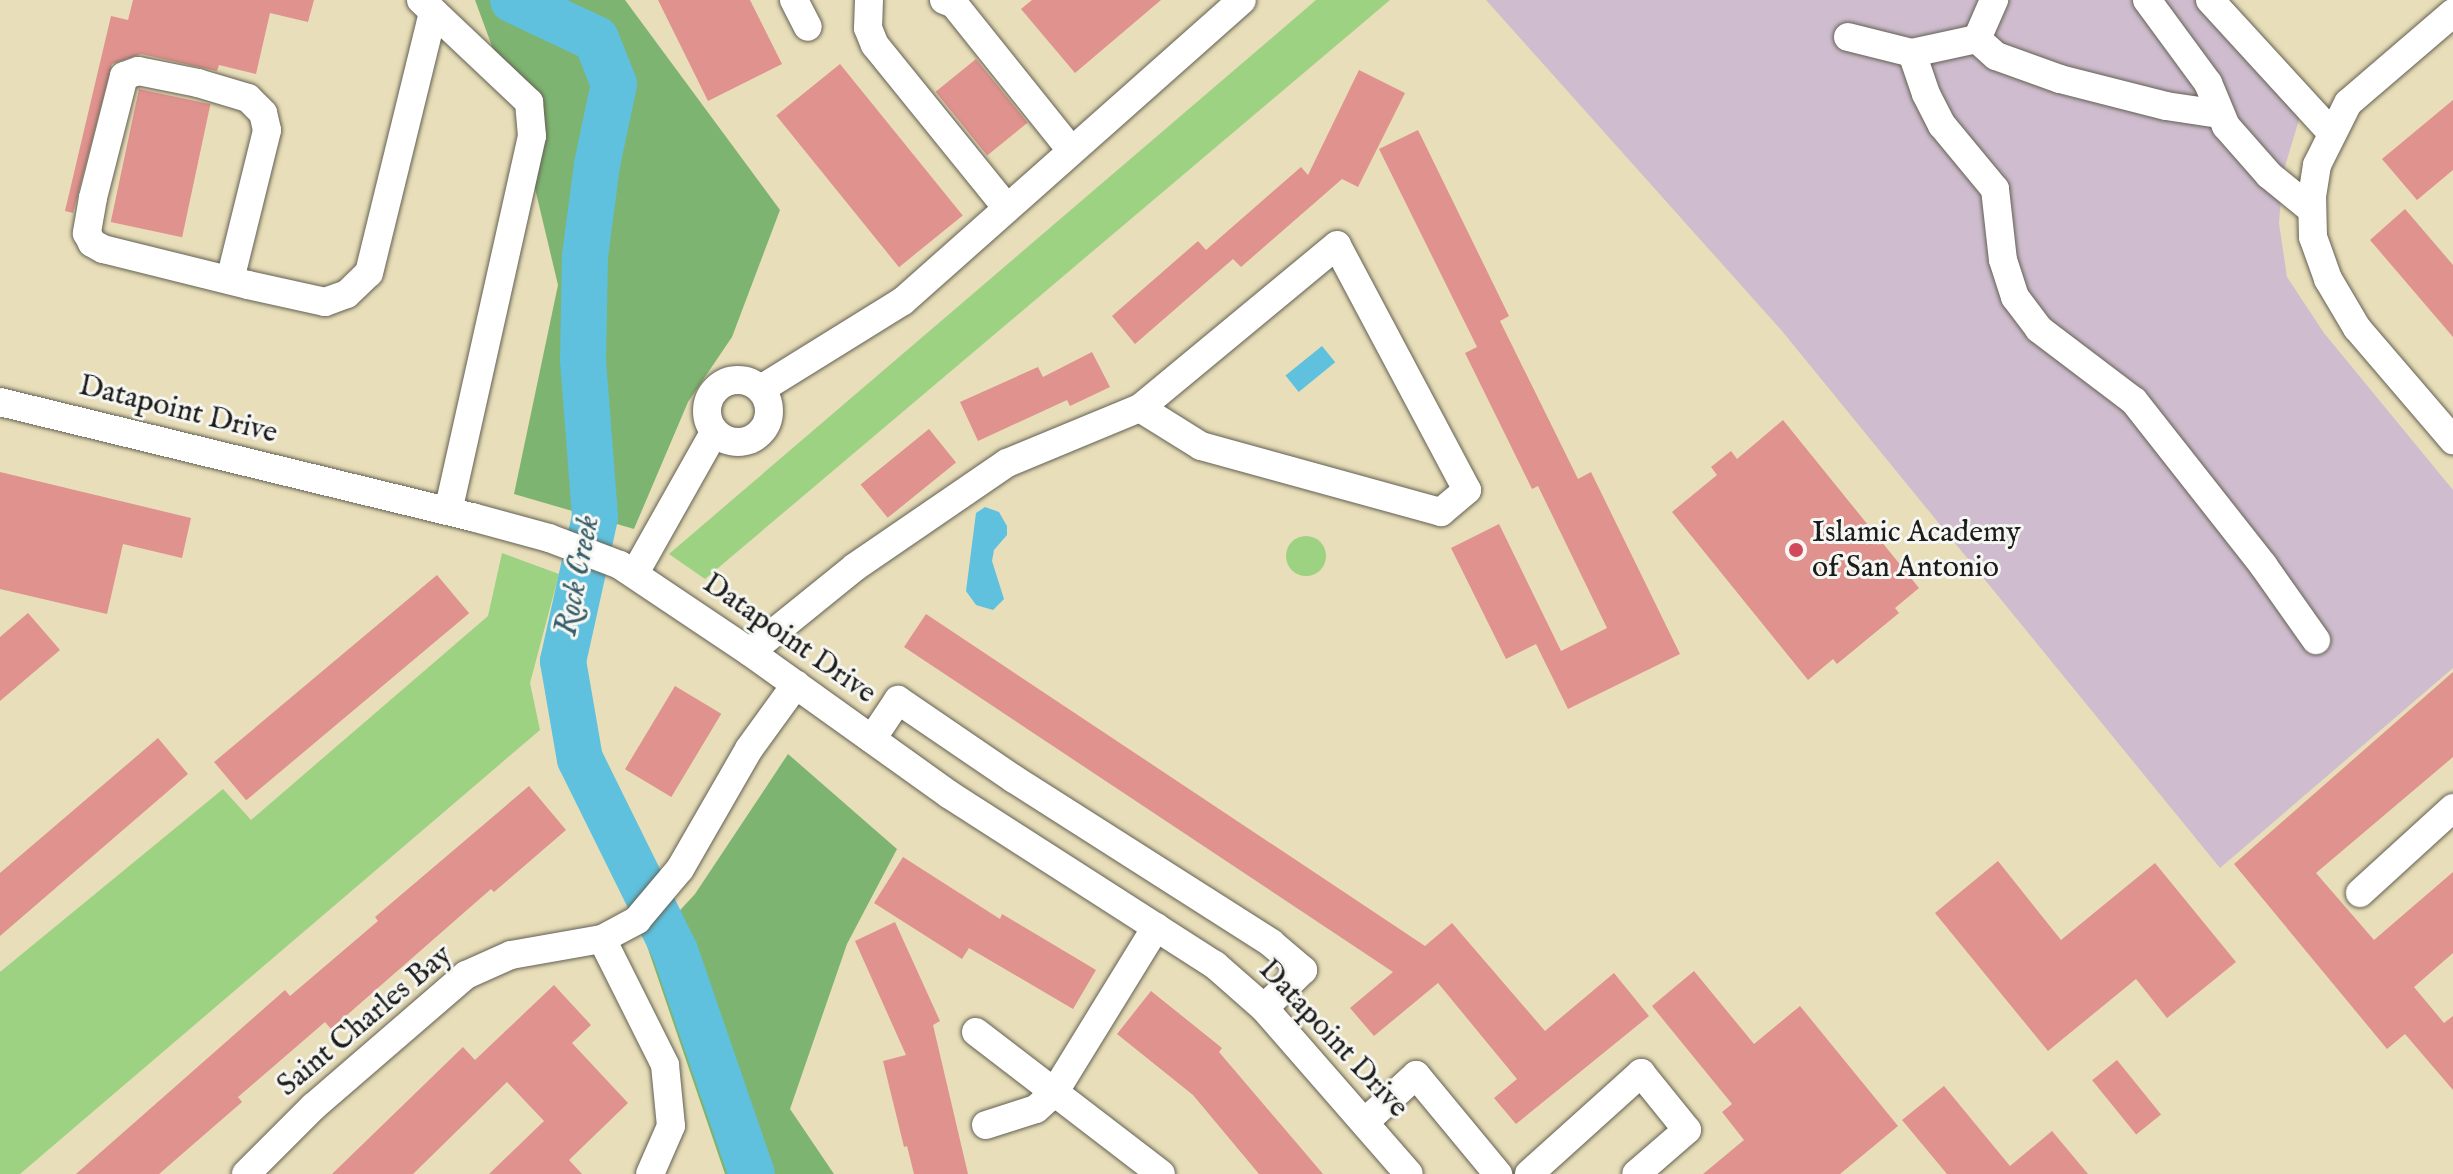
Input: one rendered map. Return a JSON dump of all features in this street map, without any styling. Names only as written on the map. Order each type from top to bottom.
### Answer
[{"type":"street","points":[[794,0],[808,27]]},
{"type":"street","points":[[869,0],[868,28],[875,45],[1007,208]]},
{"type":"street","points":[[944,0],[954,4],[1071,150]]},
{"type":"street","points":[[761,389],[903,301],[1242,0]]},
{"type":"street","points":[[1977,39],[1994,0]]},
{"type":"street","points":[[2147,0],[2208,83],[2226,126],[2312,223]]},
{"type":"street","points":[[2210,0],[2331,132]]},
{"type":"street","points":[[230,280],[267,130],[263,113],[248,98],[198,83],[138,71],[124,76],[93,198],[87,233],[92,243],[103,249],[230,280],[325,302],[347,294],[369,273],[427,6]]},
{"type":"street","points":[[427,6],[529,102],[532,136],[448,511]]},
{"type":"street","points":[[2453,13],[2348,103],[2317,165],[2312,223],[2328,279],[2357,328],[2453,440]]},
{"type":"street","points":[[1848,37],[1912,53],[1977,39]]},
{"type":"street","points":[[1977,39],[1996,56],[2060,79],[2166,106],[2220,114]]},
{"type":"street","points":[[1912,53],[1926,94],[1942,125],[1995,189],[2003,260],[2015,297],[2039,329],[2134,401],[2263,565],[2316,640]]},
{"type":"street","points":[[750,652],[855,567],[1007,463],[1140,408],[1337,245],[1467,490],[1441,512],[1201,446],[1140,408]]},
{"type":"street","points":[[730,380],[741,380],[761,389],[767,399],[768,420],[755,438],[734,443],[714,433],[706,413],[712,392],[730,380]]},
{"type":"street","name":"Datapoint Drive","points":[[0,402],[448,511],[549,538],[627,569],[796,684],[950,795],[1215,965],[1264,1008],[1366,1121],[1409,1174]]},
{"type":"street","points":[[627,569],[714,433]]},
{"type":"street","name":"Saint Charles Bay","points":[[246,1174],[313,1107],[466,975],[511,955],[602,939],[637,920],[664,890],[749,749],[796,684]]},
{"type":"street","points":[[872,739],[898,700],[1291,958],[1303,970],[1264,1008]]},
{"type":"street","points":[[991,820],[1014,779]]},
{"type":"street","points":[[2360,893],[2453,808]]},
{"type":"street","points":[[986,1125],[1036,1109],[1054,1093],[1156,927]]},
{"type":"street","points":[[602,939],[665,1065],[671,1126],[650,1174]]},
{"type":"street","points":[[976,1032],[1161,1174]]},
{"type":"street","points":[[1529,1174],[1641,1073],[1687,1130],[1636,1174]]},
{"type":"street","points":[[1366,1121],[1416,1075],[1498,1174]]},
{"type":"shaded area","points":[[1486,0],[2230,0],[2307,93],[2283,173],[2279,223],[2287,277],[2324,333],[2453,490],[2453,668],[2220,868],[1782,331]]},
{"type":"green space","points":[[475,0],[625,0],[780,210],[732,337],[688,402],[634,529],[514,494],[558,285],[518,117]]},
{"type":"green space","points":[[1316,0],[1390,0],[705,579],[669,554]]},
{"type":"green space","points":[[1306,536],[1320,542],[1326,556],[1320,570],[1306,576],[1292,570],[1286,556],[1292,542]]},
{"type":"green space","points":[[502,553],[559,574],[530,683],[540,730],[20,1174],[0,1174],[0,972],[223,789],[251,820],[488,616]]},
{"type":"green space","points":[[788,754],[897,849],[847,944],[790,1109],[834,1174],[725,1174],[647,946],[695,894]]},
{"type":"water","points":[[1322,346],[1335,362],[1299,392],[1285,376]]},
{"type":"water","points":[[985,507],[999,512],[1007,526],[1007,535],[994,550],[992,561],[1004,599],[993,610],[976,605],[966,591],[976,513]]},
{"type":"building","points":[[133,0],[314,0],[308,22],[270,13],[256,74],[219,65],[217,71],[141,54],[112,64],[73,213],[65,211],[111,16],[128,20]]},
{"type":"building","points":[[658,0],[750,0],[782,64],[708,101]]},
{"type":"building","points":[[1032,0],[1161,0],[1075,73],[1021,9]]},
{"type":"building","points":[[976,59],[1028,123],[987,155],[936,92]]},
{"type":"building","points":[[840,64],[963,216],[899,267],[776,116]]},
{"type":"building","points":[[1359,70],[1405,93],[1358,187],[1342,179],[1241,267],[1233,259],[1135,344],[1112,316],[1198,241],[1206,250],[1301,167],[1308,175]]},
{"type":"building","points":[[139,89],[210,104],[182,237],[111,222]]},
{"type":"building","points":[[2453,100],[2453,170],[2417,200],[2382,159]]},
{"type":"building","points":[[1418,130],[1509,316],[1500,321],[1578,479],[1591,472],[1680,654],[1568,709],[1536,644],[1506,659],[1451,548],[1499,524],[1561,651],[1607,628],[1538,486],[1532,489],[1465,353],[1477,347],[1379,149]]},
{"type":"building","points":[[2405,209],[2453,265],[2453,337],[2370,240]]},
{"type":"building","points":[[1092,352],[1110,387],[1070,406],[1067,400],[978,441],[960,402],[1038,367],[1043,377]]},
{"type":"building","name":"Islamic Academy of San Antonio","points":[[1783,420],[1919,588],[1895,608],[1899,613],[1837,664],[1833,659],[1808,680],[1672,512],[1717,475],[1711,467],[1731,451],[1737,459]]},
{"type":"building","points":[[929,429],[956,462],[888,518],[861,484]]},
{"type":"building","points":[[0,472],[191,518],[182,558],[123,544],[107,614],[0,589]]},
{"type":"building","points":[[437,575],[469,613],[246,800],[214,762]]},
{"type":"building","points":[[28,613],[60,650],[0,701],[0,637]]},
{"type":"building","points":[[926,614],[1425,946],[1452,923],[1545,1031],[1614,973],[1649,1016],[1516,1124],[1494,1098],[1517,1079],[1438,983],[1374,1036],[1350,1008],[1393,972],[904,647]]},
{"type":"building","points":[[2453,672],[2453,757],[2316,873],[2374,940],[2453,872],[2453,953],[2414,987],[2444,1023],[2453,1016],[2453,1090],[2405,1034],[2387,1049],[2234,864]]},
{"type":"building","points":[[675,686],[721,714],[671,797],[625,769]]},
{"type":"building","points":[[158,738],[188,774],[0,936],[0,873]]},
{"type":"building","points":[[529,786],[566,830],[494,892],[491,889],[331,1029],[325,1022],[238,1097],[242,1102],[159,1174],[76,1174],[285,990],[290,996],[378,921],[375,917]]},
{"type":"building","points":[[903,857],[1000,919],[1002,914],[1096,970],[1073,1009],[969,948],[962,959],[874,903]]},
{"type":"building","points":[[1998,861],[2061,940],[2155,863],[2236,962],[2167,1018],[2136,979],[2048,1051],[1935,913]]},
{"type":"building","points":[[895,922],[940,1021],[933,1025],[968,1174],[914,1174],[907,1146],[904,1147],[883,1061],[906,1055],[855,941]]},
{"type":"building","points":[[1694,971],[1754,1044],[1800,1006],[1898,1126],[1840,1174],[1703,1174],[1744,1140],[1722,1112],[1732,1104],[1652,1006]]},
{"type":"building","points":[[554,985],[591,1025],[572,1043],[628,1103],[569,1160],[582,1174],[489,1174],[544,1121],[507,1082],[413,1174],[332,1174],[463,1047],[475,1060]]},
{"type":"building","points":[[1151,991],[1222,1048],[1219,1052],[1323,1174],[1259,1174],[1193,1095],[1117,1034]]},
{"type":"building","points":[[2117,1060],[2161,1114],[2136,1135],[2092,1080]]},
{"type":"building","points":[[1944,1086],[2010,1166],[2052,1131],[2088,1174],[1947,1174],[1902,1120]]},
{"type":"waterway","name":"Rock Creek","points":[[513,0],[596,39],[614,84],[597,165],[585,256],[583,360],[595,517],[563,661],[580,759],[675,951],[752,1174]]},
{"type":"place","name":"Islamic Academy of San Antonio","points":[[1796,550]]}]
